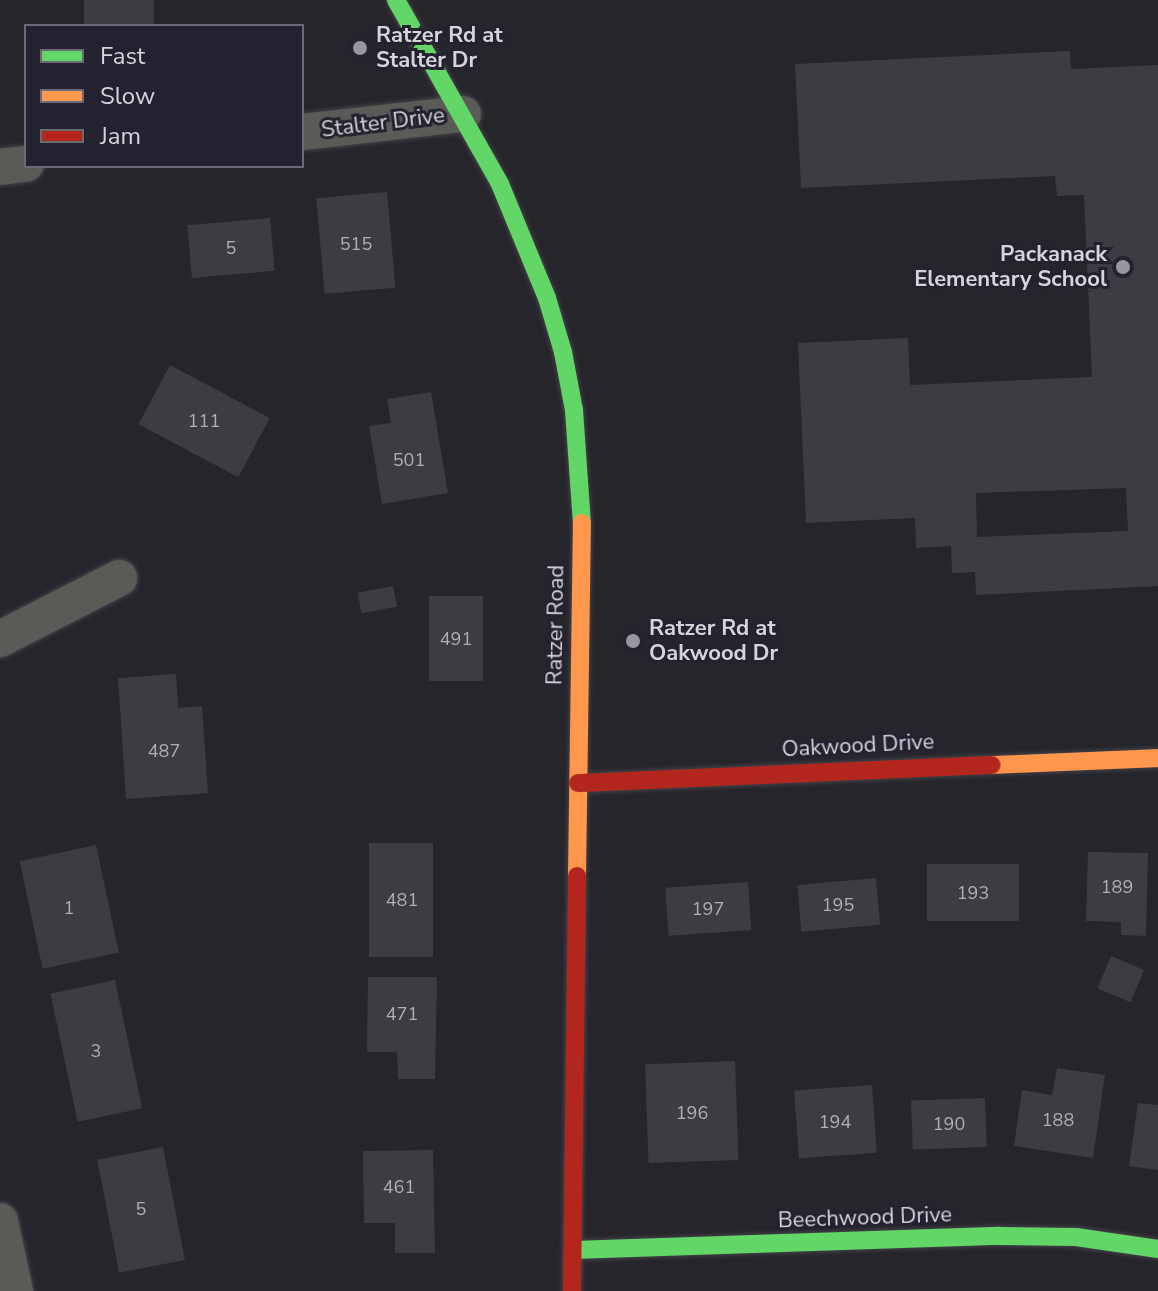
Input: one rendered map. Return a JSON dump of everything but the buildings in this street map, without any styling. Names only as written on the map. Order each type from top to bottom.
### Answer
[{"type":"main road","name":"Ratzer Road","points":[[396,0],[500,184],[547,298],[572,392],[582,520],[572,1291]]},
{"type":"main road","name":"Oakwood Drive","points":[[578,783],[1149,759]]},
{"type":"main road","name":"Beechwood Drive","points":[[573,1250],[1000,1236],[1076,1237],[1158,1249]]},
{"type":"street","name":"Stalter Drive","points":[[304,132],[463,114]]},
{"type":"street","points":[[0,167],[24,164]]},
{"type":"street","points":[[0,639],[119,578]]},
{"type":"street","points":[[0,1221],[15,1291]]},
{"type":"traffic: fast","points":[[396,0],[500,184],[547,298],[563,352],[574,410],[582,523]]},
{"type":"traffic: fast","points":[[573,1250],[1000,1236],[1076,1237],[1158,1249]]},
{"type":"traffic: slow","points":[[577,876],[582,523]]},
{"type":"traffic: slow","points":[[992,765],[1158,758]]},
{"type":"traffic: jam","points":[[578,783],[992,765]]},
{"type":"traffic: jam","points":[[572,1291],[577,876]]},
{"type":"place","name":"Ratzer Rd at Stalter Dr","points":[[360,48]]},
{"type":"place","name":"Packanack Elementary School","points":[[1123,267]]},
{"type":"place","name":"Ratzer Rd at Oakwood Dr","points":[[633,641]]}]
